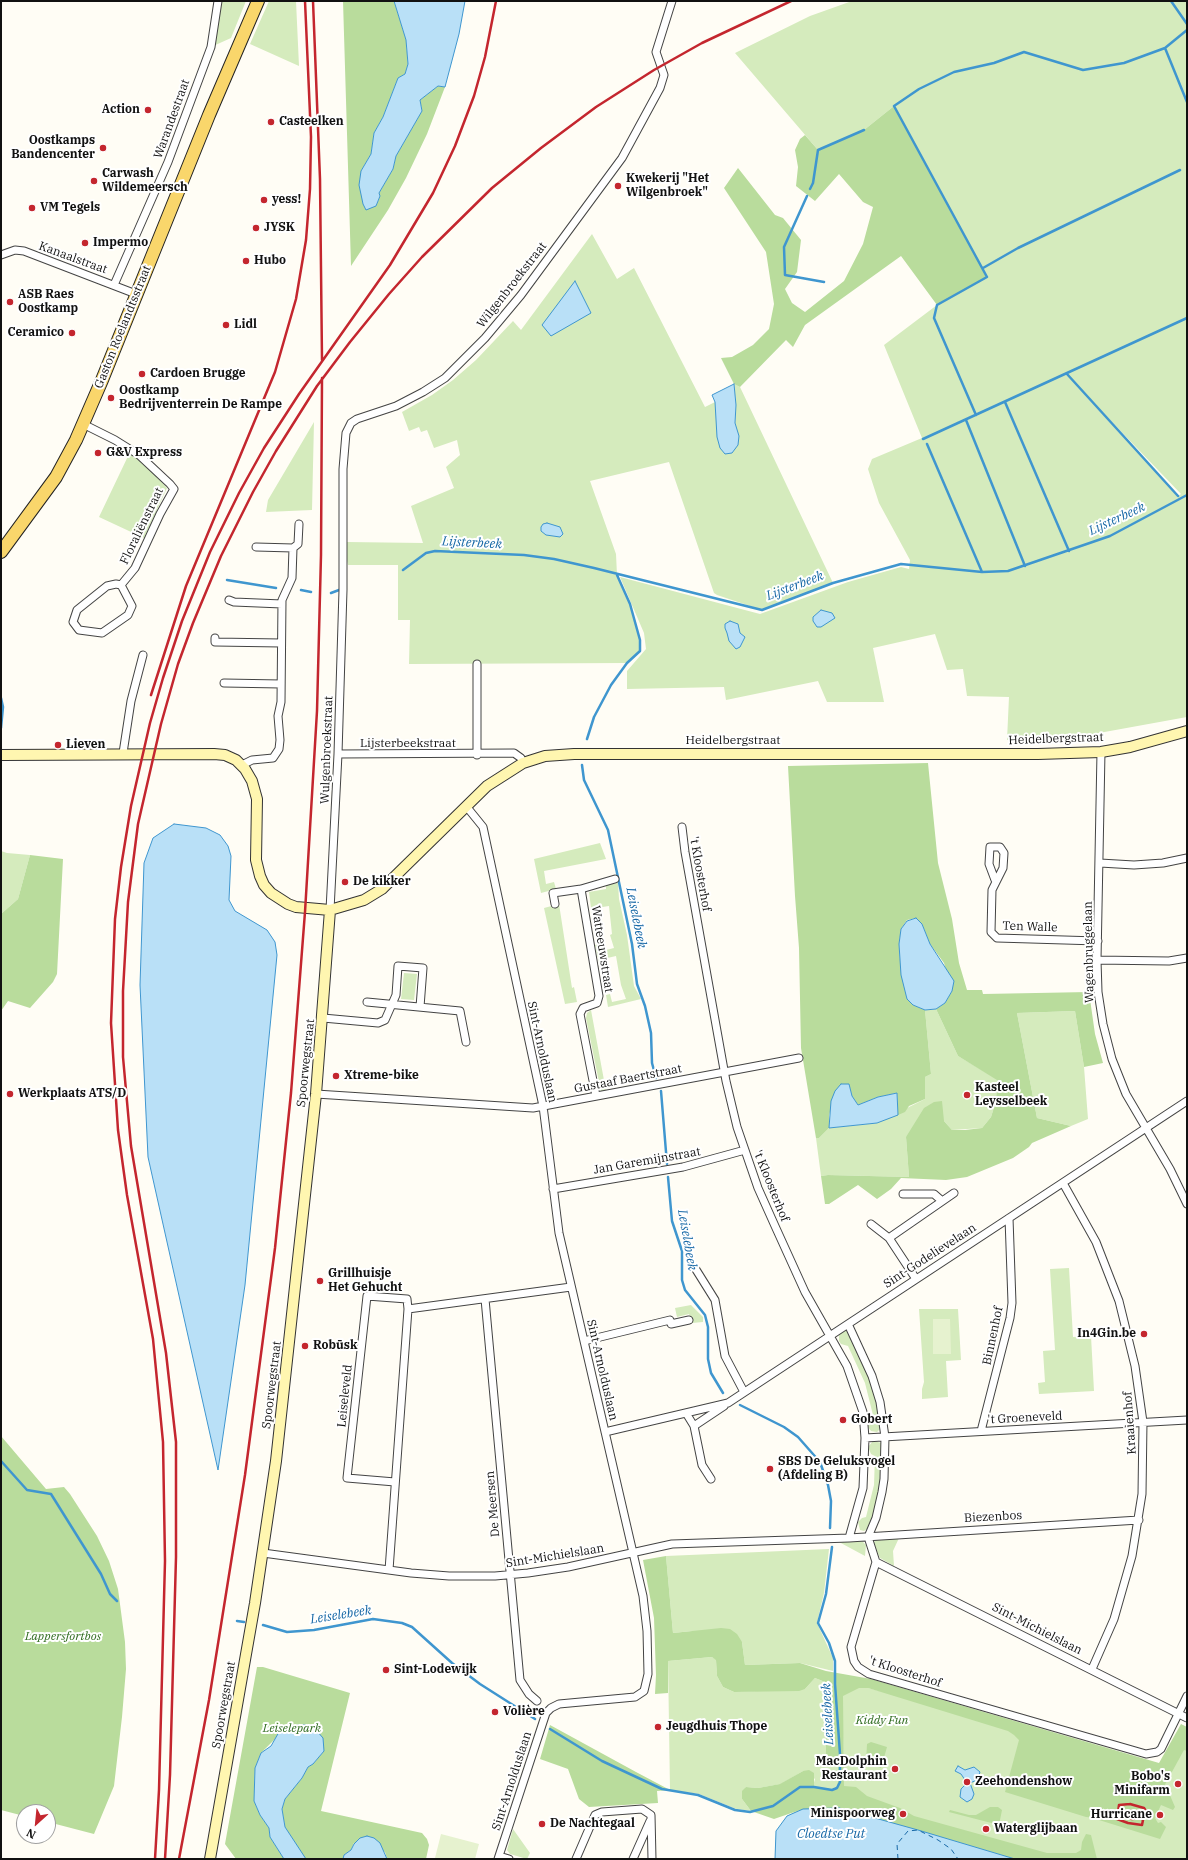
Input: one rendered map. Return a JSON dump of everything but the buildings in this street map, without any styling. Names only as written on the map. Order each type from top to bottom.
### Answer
[{"type":"main road","name":"Gaston Roelandtsstraat","points":[[1,552],[56,477],[83,424],[209,115],[258,1]]},
{"type":"main road","name":"Heidelbergstraat","points":[[330,910],[358,902],[382,889],[488,786],[523,763],[545,756],[574,754],[1038,754],[1101,752],[1130,747],[1187,731]]},
{"type":"main road","points":[[2,755],[123,753],[214,754],[225,755],[236,760],[242,765],[252,781],[258,799],[256,860],[264,885],[271,893],[288,904],[296,907],[330,910]]},
{"type":"main road","name":"Spoorwegstraat","points":[[210,1859],[263,1553],[283,1403],[324,1018],[330,910]]},
{"type":"street","name":"Warandestraat","points":[[114,285],[168,162],[211,47],[218,1]]},
{"type":"street","name":"Wilgenbroekstraat","points":[[343,590],[343,469],[344,441],[348,427],[357,419],[396,406],[423,392],[445,378],[484,338],[521,295],[622,158],[660,88],[664,75],[656,52],[672,1]]},
{"type":"street","name":"Kanaalstraat","points":[[1,255],[15,250],[24,251],[136,294]]},
{"type":"street","name":"Floraliënstraat","points":[[83,424],[115,440],[139,455],[174,489],[160,514],[135,568],[121,585]]},
{"type":"street","points":[[256,547],[293,548],[298,544],[299,524]]},
{"type":"street","points":[[242,765],[252,760],[269,759],[278,753],[280,740],[278,716],[281,684],[282,604],[292,578],[293,548]]},
{"type":"street","points":[[116,584],[121,585],[132,606],[128,615],[102,633],[78,630],[74,622],[77,610],[107,586],[116,584]]},
{"type":"street","name":"Wulgenbroekstraat","points":[[330,910],[338,754],[343,590]]},
{"type":"street","points":[[229,600],[234,602],[282,604]]},
{"type":"street","points":[[215,638],[215,642],[281,643]]},
{"type":"street","points":[[123,753],[131,702],[143,655]]},
{"type":"street","points":[[477,664],[477,755]]},
{"type":"street","points":[[224,683],[281,684]]},
{"type":"street","name":"Wagenbruggelaan","points":[[1101,752],[1097,960],[1101,1013],[1108,1047],[1122,1085],[1145,1129],[1170,1169],[1187,1204]]},
{"type":"street","name":"Lijsterbeekstraat","points":[[338,754],[477,755],[514,753],[521,758],[523,763]]},
{"type":"street","name":"Sint-Arnolduslaan","points":[[466,806],[483,827],[543,1106],[559,1233],[633,1553],[646,1616],[648,1674],[646,1687],[640,1695],[635,1697],[559,1704],[551,1708],[546,1713],[499,1857]]},
{"type":"street","name":"'t Kloosterhof","points":[[682,827],[685,852],[730,1102],[744,1150],[758,1188],[798,1278],[848,1366],[862,1412],[865,1438],[863,1488],[849,1538]]},
{"type":"street","points":[[1100,863],[1134,865],[1163,863],[1187,858]]},
{"type":"street","points":[[555,904],[553,893],[581,889],[615,879]]},
{"type":"street","name":"Ten Walle","points":[[996,880],[992,890],[991,932],[997,938],[1098,941]]},
{"type":"street","name":"Watteeuwstraat","points":[[581,889],[599,996],[597,1003],[583,1008],[580,1014],[596,1096]]},
{"type":"street","points":[[1097,960],[1169,961],[1187,958]]},
{"type":"street","points":[[324,1018],[382,1022],[386,1018],[396,995],[398,966],[423,968],[420,1007]]},
{"type":"street","points":[[367,1002],[460,1011],[466,1042]]},
{"type":"street","name":"Gustaaf Baertstraat","points":[[316,1094],[533,1108],[799,1058]]},
{"type":"street","name":"Sint-Godelievelaan","points":[[694,1426],[1187,1101]]},
{"type":"street","name":"Jan Garemijnstraat","points":[[553,1189],[683,1168],[744,1150]]},
{"type":"street","name":"Kraaienhof","points":[[1063,1183],[1096,1242],[1116,1292],[1134,1360],[1143,1422],[1143,1472],[1139,1520],[1132,1556],[1123,1591],[1110,1629],[1092,1669]]},
{"type":"street","points":[[889,1238],[954,1193]]},
{"type":"street","points":[[903,1194],[934,1194],[942,1201]]},
{"type":"street","name":"Binnenhof","points":[[981,1431],[1010,1318],[1012,1303],[1009,1218]]},
{"type":"street","points":[[870,1224],[889,1238],[916,1279]]},
{"type":"street","points":[[696,1268],[715,1300],[725,1356],[744,1392]]},
{"type":"street","points":[[389,1570],[408,1309],[571,1287]]},
{"type":"street","name":"Leiseleveld","points":[[395,1482],[347,1478],[367,1296],[407,1299],[408,1309]]},
{"type":"street","name":"De Meersen","points":[[485,1299],[520,1680],[529,1694],[537,1701]]},
{"type":"street","points":[[584,1341],[670,1320],[671,1324],[689,1320]]},
{"type":"street","points":[[848,1324],[872,1376],[880,1402],[885,1437],[884,1479],[882,1492],[876,1518],[868,1537],[876,1562]]},
{"type":"street","name":"Sint-Godelievelaan","points":[[605,1432],[728,1403]]},
{"type":"street","points":[[686,1413],[694,1426],[702,1465],[712,1479]]},
{"type":"street","name":"'t Groeneveld","points":[[865,1438],[1187,1420]]},
{"type":"street","name":"Biezenbos","points":[[849,1538],[1139,1520]]},
{"type":"street","name":"Sint-Michielslaan","points":[[263,1553],[389,1570],[449,1576],[511,1575],[568,1567],[672,1544],[849,1538]]},
{"type":"street","name":"'t Kloosterhof","points":[[876,1562],[851,1647],[854,1661],[863,1672],[1146,1754],[1157,1752],[1161,1749],[1179,1713]]},
{"type":"street","name":"Sint-Michielslaan","points":[[876,1562],[1092,1669],[1187,1718]]},
{"type":"street","points":[[1179,1713],[1187,1696]]},
{"type":"street","points":[[576,1859],[595,1815],[602,1812],[645,1811],[651,1815],[652,1859]]},
{"type":"street","points":[[633,1859],[651,1819]]},
{"type":"street","points":[[499,1857],[509,1859]]},
{"type":"green space","points":[[218,1],[246,1],[231,38],[211,47]]},
{"type":"green space","points":[[269,1],[296,1],[299,66],[250,44]]},
{"type":"green space","points":[[343,1],[394,1],[406,40],[408,64],[405,74],[398,78],[383,117],[374,133],[371,154],[361,171],[376,206],[380,196],[379,193],[393,169],[396,156],[422,111],[420,100],[438,86],[445,87],[427,134],[406,178],[388,210],[351,266]]},
{"type":"green space","points":[[852,1],[1187,1],[1187,717],[1066,739],[1007,740],[1009,697],[967,696],[963,669],[947,670],[935,634],[873,648],[884,702],[827,702],[818,681],[726,700],[724,687],[627,689],[627,671],[646,649],[644,633],[620,577],[760,614],[848,582],[901,567],[909,569],[910,560],[879,503],[868,469],[872,459],[922,438],[884,345],[937,305],[987,276],[894,106],[864,130],[818,150],[735,53],[810,16]],"holes":[[[1086,395],[1181,494],[1178,496]]]},
{"type":"green space","points":[[894,106],[987,277],[937,305],[901,256],[805,325],[793,347],[786,340],[740,387],[734,384],[721,358],[732,357],[753,345],[769,329],[774,304],[766,252],[724,188],[738,168],[775,215],[783,218],[801,240],[797,272],[785,289],[792,303],[805,312],[844,281],[863,244],[873,207],[863,202],[839,174],[815,201],[796,186],[798,167],[795,150],[800,139],[805,135],[818,150],[864,130]]},
{"type":"green space","points":[[592,234],[617,279],[634,268],[705,407],[715,402],[716,414],[738,436],[735,423],[736,405],[734,384],[740,387],[833,583],[762,610],[714,593],[669,462],[590,481],[616,554],[617,575],[630,604],[640,640],[640,651],[627,663],[409,664],[410,620],[398,620],[398,565],[348,565],[347,561],[347,542],[423,543],[411,506],[454,488],[446,467],[460,455],[457,440],[434,448],[427,430],[421,432],[419,427],[409,431],[402,412],[432,395],[453,380],[476,360],[513,321],[521,330]]},
{"type":"green space","points":[[314,422],[312,510],[266,512],[268,500]]},
{"type":"green space","points":[[130,452],[156,475],[167,488],[144,538],[99,517]]},
{"type":"green space","points":[[928,763],[938,863],[952,919],[959,963],[967,990],[982,990],[983,994],[1089,992],[1095,1034],[1103,1063],[1084,1067],[1075,1011],[1017,1013],[1037,1118],[1071,1126],[1032,1143],[1029,1147],[1013,1158],[967,1177],[946,1180],[901,1178],[891,1189],[877,1199],[858,1185],[829,1204],[825,1204],[821,1176],[909,1177],[906,1137],[924,1108],[934,1102],[942,1101],[944,1121],[952,1130],[965,1130],[982,1128],[991,1117],[996,1101],[997,1080],[958,1056],[936,1009],[945,1003],[952,991],[944,963],[930,944],[922,924],[916,918],[907,920],[901,929],[899,944],[900,960],[907,999],[913,1005],[925,1010],[931,1074],[925,1077],[925,1099],[909,1106],[905,1112],[898,1115],[897,1093],[878,1097],[858,1105],[852,1096],[849,1084],[835,1091],[829,1116],[829,1128],[819,1138],[816,1138],[801,1048],[799,948],[788,766]]},
{"type":"green space","points":[[600,843],[606,859],[544,871],[546,884],[554,882],[556,889],[541,893],[534,859]]},
{"type":"green space","points":[[1,851],[30,855],[18,899],[1,914]]},
{"type":"green space","points":[[30,855],[63,859],[57,974],[53,982],[30,1008],[8,1001],[1,1011],[1,914],[18,899]]},
{"type":"green space","points":[[618,883],[619,899],[627,935],[634,986],[641,999],[608,1007],[606,995],[610,994],[612,1002],[626,999],[621,985],[616,956],[603,959],[605,966],[600,967],[595,945],[600,944],[602,951],[614,948],[610,935],[612,934],[609,906],[596,908],[597,915],[592,916],[589,892],[606,889],[606,885]]},
{"type":"green space","points":[[559,904],[572,988],[574,987],[577,1002],[565,1004],[544,908]]},
{"type":"green space","points":[[404,973],[417,974],[414,1000],[401,999]]},
{"type":"green space","points":[[936,1009],[958,1056],[997,1079],[996,1101],[991,1117],[982,1128],[952,1130],[944,1121],[906,1137],[909,1177],[821,1176],[816,1138],[819,1138],[829,1128],[877,1123],[925,1099],[925,1077],[931,1074],[925,1010]]},
{"type":"green space","points":[[591,1010],[606,1091],[601,1092],[586,1018],[587,1013]]},
{"type":"green space","points":[[1075,1011],[1084,1067],[1088,1119],[1071,1126],[1037,1118],[1017,1013]]},
{"type":"green space","points":[[1069,1268],[1073,1337],[1091,1336],[1094,1391],[1039,1394],[1038,1383],[1045,1382],[1043,1351],[1055,1350],[1050,1269]]},
{"type":"green space","points":[[691,1305],[703,1317],[703,1322],[692,1323],[689,1314],[677,1317],[675,1308]]},
{"type":"green space","points":[[919,1309],[958,1309],[961,1360],[946,1361],[948,1397],[922,1399],[924,1382]]},
{"type":"green space","points":[[933,1319],[950,1319],[951,1354],[933,1354]]},
{"type":"green space","points":[[844,1331],[848,1331],[871,1379],[881,1415],[882,1427],[877,1432],[871,1431],[868,1427],[869,1421],[874,1419],[865,1383],[848,1346],[841,1344],[839,1341],[839,1334]]},
{"type":"green space","name":"Lappersfortbos","points":[[1,1436],[46,1489],[64,1487],[97,1536],[109,1561],[118,1589],[125,1642],[126,1669],[114,1786],[94,1834],[56,1824],[56,1804],[16,1804],[16,1814],[1,1810]]},
{"type":"green space","points":[[873,1441],[882,1443],[883,1448],[880,1486],[870,1527],[864,1531],[860,1530],[858,1522],[862,1518],[866,1517],[874,1485],[875,1456],[871,1454],[868,1447]]},
{"type":"green space","points":[[899,1538],[893,1551],[894,1566],[880,1558],[873,1543],[877,1539]]},
{"type":"green space","points":[[862,1541],[866,1545],[865,1556],[839,1542]]},
{"type":"green space","points":[[829,1549],[824,1593],[817,1623],[833,1658],[833,1671],[800,1663],[745,1665],[742,1642],[692,1631],[673,1633],[666,1556]]},
{"type":"green space","points":[[666,1556],[673,1633],[721,1628],[730,1629],[737,1634],[742,1642],[745,1665],[800,1663],[826,1671],[871,1679],[1159,1763],[1181,1724],[1187,1727],[1187,1751],[1184,1750],[1162,1790],[1169,1793],[1175,1807],[1173,1810],[1161,1805],[1155,1818],[1158,1823],[1161,1822],[1166,1827],[1160,1839],[1096,1818],[1086,1817],[1005,1792],[1019,1740],[1014,1735],[1008,1731],[868,1688],[859,1688],[843,1696],[844,1786],[856,1787],[867,1796],[900,1808],[914,1816],[1047,1853],[1076,1853],[1081,1850],[1082,1842],[1086,1834],[1091,1835],[1097,1859],[1015,1859],[918,1830],[803,1809],[774,1819],[751,1811],[742,1799],[742,1791],[746,1787],[758,1788],[780,1784],[803,1771],[809,1770],[814,1773],[814,1786],[832,1789],[836,1787],[838,1781],[838,1758],[831,1760],[826,1754],[825,1682],[815,1678],[805,1689],[799,1691],[734,1692],[723,1687],[717,1676],[716,1660],[712,1657],[668,1661],[668,1693],[655,1694],[656,1675],[654,1618],[643,1560]]},
{"type":"green space","points":[[712,1657],[716,1659],[717,1676],[723,1687],[734,1692],[805,1689],[815,1678],[825,1682],[826,1754],[831,1760],[838,1758],[838,1781],[836,1787],[832,1789],[813,1786],[815,1779],[803,1771],[781,1784],[758,1788],[746,1787],[742,1799],[751,1811],[736,1809],[699,1794],[670,1790],[668,1661]]},
{"type":"green space","name":"Leiselepark","points":[[257,1667],[263,1667],[350,1693],[321,1811],[422,1833],[427,1839],[429,1845],[426,1859],[387,1859],[385,1852],[354,1843],[351,1850],[344,1855],[343,1859],[306,1859],[303,1856],[285,1827],[282,1809],[285,1799],[302,1778],[308,1767],[313,1764],[324,1751],[306,1725],[299,1725],[287,1727],[261,1753],[255,1768],[254,1801],[260,1815],[269,1828],[270,1837],[284,1859],[236,1859],[225,1844]]},
{"type":"green space","name":"Kiddy Fun","points":[[842,1681],[1161,1766],[1187,1734],[1187,1859],[775,1859],[776,1831],[787,1816],[844,1786]]},
{"type":"green space","points":[[550,1725],[670,1790],[657,1791],[658,1803],[589,1807],[579,1799],[568,1769],[540,1759]]},
{"type":"green space","points":[[871,1742],[887,1747],[881,1768],[866,1763],[867,1744]]},
{"type":"green space","points":[[990,1807],[998,1807],[1002,1810],[999,1825],[949,1812],[950,1810],[969,1815],[976,1815]]},
{"type":"green space","points":[[513,1829],[530,1853],[527,1859],[510,1854],[507,1850]]},
{"type":"green space","points":[[441,1834],[479,1844],[475,1859],[435,1858]]},
{"type":"water","points":[[394,1],[465,1],[459,34],[445,87],[438,86],[420,100],[422,111],[396,156],[393,169],[379,193],[380,196],[376,206],[366,210],[363,204],[359,185],[361,171],[371,154],[374,133],[383,117],[398,78],[405,74],[408,64],[406,40]]},
{"type":"water","points":[[575,281],[591,313],[551,336],[542,325]]},
{"type":"water","points":[[734,384],[736,405],[735,423],[739,436],[738,445],[732,453],[725,454],[720,448],[717,437],[715,402],[712,395]]},
{"type":"water","points":[[547,523],[560,527],[563,534],[560,537],[546,535],[541,531],[541,527],[543,524]]},
{"type":"water","points":[[821,610],[832,613],[835,618],[821,627],[817,627],[813,621],[813,617]]},
{"type":"water","points":[[730,621],[738,624],[740,633],[745,637],[740,647],[736,649],[729,641],[725,628],[725,624]]},
{"type":"water","points":[[174,824],[206,828],[220,835],[228,846],[231,856],[229,900],[235,911],[267,930],[275,942],[277,955],[245,1285],[218,1470],[148,1157],[140,985],[144,863],[153,838]]},
{"type":"water","points":[[916,918],[922,924],[930,944],[954,981],[952,991],[945,1003],[936,1009],[925,1010],[913,1005],[907,999],[901,975],[899,944],[901,929],[907,921]]},
{"type":"water","points":[[841,1084],[849,1084],[852,1096],[858,1105],[878,1097],[897,1093],[898,1115],[877,1123],[829,1128],[831,1101],[835,1091]]},
{"type":"water","points":[[306,1725],[316,1730],[323,1738],[324,1751],[313,1764],[308,1767],[302,1778],[285,1799],[282,1809],[285,1827],[306,1859],[284,1859],[270,1837],[269,1828],[260,1815],[254,1801],[255,1768],[261,1753],[271,1746],[279,1732],[287,1727]]},
{"type":"water","points":[[958,1766],[965,1770],[974,1767],[980,1772],[977,1780],[970,1783],[974,1794],[972,1799],[967,1802],[960,1797],[961,1789],[967,1783],[961,1774],[955,1771]]},
{"type":"water","name":"Cloedtse Put","points":[[839,1808],[1015,1859],[775,1859],[776,1831],[787,1816],[803,1809]]},
{"type":"water","points":[[367,1836],[374,1838],[380,1843],[387,1859],[343,1859],[344,1855],[351,1850],[360,1838]]},
{"type":"waterway","points":[[1171,1],[1187,24]]},
{"type":"waterway","points":[[1187,30],[1165,48],[1187,102]]},
{"type":"waterway","points":[[976,415],[934,318],[937,305],[987,277],[894,106],[919,89],[954,72],[994,63],[1024,52],[1083,70],[1124,63],[1165,48]]},
{"type":"waterway","points":[[810,189],[813,183],[818,150],[864,130]]},
{"type":"waterway","points":[[983,268],[1018,248],[1180,170]]},
{"type":"waterway","points":[[807,196],[784,247],[785,275],[824,282]]},
{"type":"waterway","points":[[923,439],[1187,318]]},
{"type":"waterway","points":[[1067,374],[1178,496]]},
{"type":"waterway","points":[[1005,402],[1069,551]]},
{"type":"waterway","points":[[966,420],[1025,566]]},
{"type":"waterway","points":[[927,444],[982,572]]},
{"type":"waterway","name":"Lijsterbeek","points":[[403,570],[426,553],[435,551],[524,555],[554,559],[594,568],[762,610],[833,583],[901,564],[982,572],[1008,571],[1110,536],[1187,495]]},
{"type":"waterway","name":"Leiselebeek","points":[[587,739],[594,717],[611,685],[627,663],[640,651],[640,640],[630,604],[617,575]]},
{"type":"waterway","name":"Lijsterbeek","points":[[227,580],[276,588]]},
{"type":"waterway","name":"Lijsterbeek","points":[[301,590],[311,592]]},
{"type":"waterway","name":"Lijsterbeek","points":[[331,593],[339,590]]},
{"type":"waterway","name":"Lijsterbeek","points":[[1,698],[3,707],[1,728]]},
{"type":"waterway","name":"Leiselebeek","points":[[582,765],[584,780],[608,830],[632,944],[637,984],[645,1006],[651,1033],[652,1063],[656,1078]]},
{"type":"waterway","name":"Leiselebeek","points":[[661,1091],[667,1164]]},
{"type":"waterway","name":"Leiselebeek","points":[[668,1177],[672,1221],[682,1251],[682,1280],[685,1290],[705,1315],[708,1327],[708,1359],[711,1373],[723,1393]]},
{"type":"waterway","name":"Leiselebeek","points":[[740,1405],[784,1427],[798,1437],[820,1462],[828,1485],[831,1501],[830,1528]]},
{"type":"waterway","name":"Leiselebeek","points":[[1,1461],[27,1490],[51,1494],[101,1574],[110,1594],[117,1601]]},
{"type":"waterway","name":"Leiselebeek","points":[[550,1729],[602,1761],[662,1789],[698,1795],[735,1810],[750,1812],[773,1806],[800,1787],[814,1787],[832,1790],[837,1788],[840,1782],[840,1754],[835,1684],[835,1661],[829,1643],[818,1623],[826,1594],[832,1547]]},
{"type":"waterway","name":"Leiselebeek","points":[[263,1625],[287,1632],[314,1630],[373,1619],[402,1623],[412,1627],[452,1663],[480,1684],[535,1719]]},
{"type":"waterway","name":"Leiselebeek","points":[[237,1621],[244,1622]]},
{"type":"ferry route","points":[[898,1859],[897,1844],[908,1831],[918,1830],[938,1840],[951,1849],[958,1859]]},
{"type":"railway","points":[[151,695],[186,586],[275,372],[296,299],[306,240],[310,189],[311,137],[305,1]]},
{"type":"railway","points":[[313,1],[320,179],[322,360]]},
{"type":"railway","points":[[155,1859],[159,1790],[165,1561],[163,1442],[153,1339],[127,1195],[118,1130],[111,1023],[115,919],[121,867],[131,806],[150,723],[163,678],[182,621],[210,552],[239,493],[264,448],[299,394],[390,265],[433,193],[455,146],[474,96],[485,57],[496,1]]},
{"type":"railway","points":[[165,1859],[170,1775],[176,1557],[176,1442],[166,1353],[131,1146],[123,1057],[123,991],[128,902],[138,824],[161,724],[178,664],[193,623],[221,556],[253,492],[276,451],[317,386],[350,342],[389,294],[422,257],[492,188],[541,148],[596,107],[654,70],[702,43],[791,1]]},
{"type":"railway","points":[[179,1859],[209,1700],[245,1475],[275,1248],[291,1093],[305,912],[317,711],[321,555],[322,378]]},
{"type":"railway","points":[[1130,1804],[1144,1808],[1146,1811],[1144,1814],[1131,1811],[1128,1815],[1132,1819],[1141,1818],[1143,1820],[1142,1825],[1128,1823],[1117,1819],[1119,1805],[1130,1804]]},
{"type":"place","name":"Action","points":[[148,110]]},
{"type":"place","name":"Casteelken","points":[[271,122]]},
{"type":"place","name":"Oostkamps Bandencenter","points":[[103,148]]},
{"type":"place","name":"Carwash Wildemeersch","points":[[94,181]]},
{"type":"place","name":"Kwekerij \"Het Wilgenbroek\"","points":[[618,186]]},
{"type":"place","name":"yess!","points":[[264,200]]},
{"type":"place","name":"VM Tegels","points":[[32,208]]},
{"type":"place","name":"JYSK","points":[[256,228]]},
{"type":"place","name":"Impermo","points":[[85,243]]},
{"type":"place","name":"Hubo","points":[[246,261]]},
{"type":"place","name":"ASB Raes Oostkamp","points":[[10,302]]},
{"type":"place","name":"Lidl","points":[[226,325]]},
{"type":"place","name":"Ceramico","points":[[72,333]]},
{"type":"place","name":"Cardoen Brugge","points":[[142,374]]},
{"type":"place","name":"Oostkamp Bedrijventerrein De Rampe","points":[[111,398]]},
{"type":"place","name":"G&V Express","points":[[98,453]]},
{"type":"place","name":"Lieven","points":[[58,745]]},
{"type":"place","name":"De kikker","points":[[345,882]]},
{"type":"place","name":"Xtreme-bike","points":[[336,1076]]},
{"type":"place","name":"Werkplaats ATS/D","points":[[10,1094]]},
{"type":"place","name":"Kasteel Leysselbeek","points":[[967,1095]]},
{"type":"place","name":"Grillhuisje Het Gehucht","points":[[320,1281]]},
{"type":"place","name":"In4Gin.be","points":[[1144,1334]]},
{"type":"place","name":"Robūsk","points":[[305,1346]]},
{"type":"place","name":"Gobert","points":[[843,1420]]},
{"type":"place","name":"SBS De Geluksvogel (Afdeling B)","points":[[770,1469]]},
{"type":"place","name":"Sint-Lodewijk","points":[[386,1670]]},
{"type":"place","name":"Volière","points":[[495,1712]]},
{"type":"place","name":"Jeugdhuis Thope","points":[[658,1727]]},
{"type":"place","name":"MacDolphin Restaurant","points":[[895,1769]]},
{"type":"place","name":"Zeehondenshow","points":[[967,1782]]},
{"type":"place","name":"Bobo's Minifarm","points":[[1178,1784]]},
{"type":"place","name":"Minispoorweg","points":[[903,1814]]},
{"type":"place","name":"Hurricane","points":[[1160,1815]]},
{"type":"place","name":"De Nachtegaal","points":[[542,1824]]},
{"type":"place","name":"Waterglijbaan","points":[[986,1829]]}]
